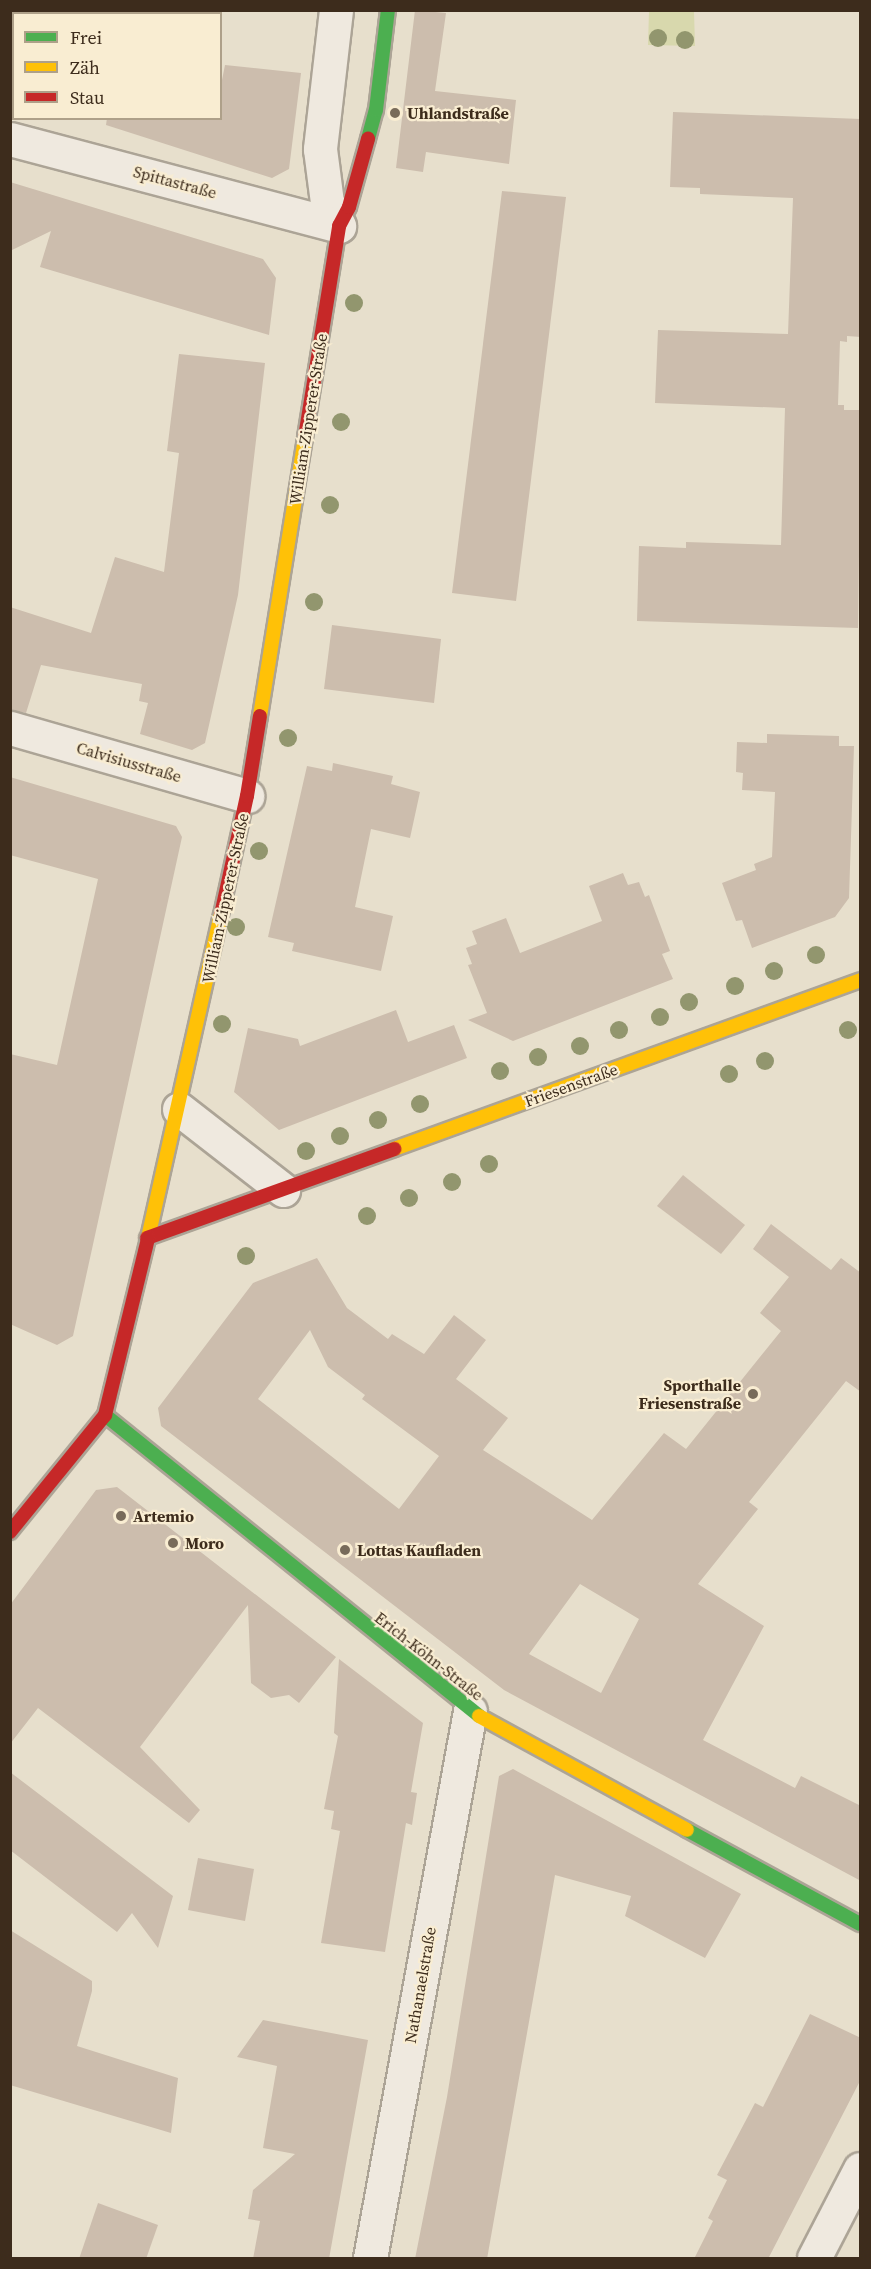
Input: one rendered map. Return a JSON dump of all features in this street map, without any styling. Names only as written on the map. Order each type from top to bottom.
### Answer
[{"type":"street","points":[[336,10],[320,149],[327,202],[339,226]]},
{"type":"street","name":"William-Zipperer-Straße","points":[[10,1532],[105,1415],[179,1109],[247,796],[339,226],[350,207],[376,110],[388,10]]},
{"type":"street","name":"Spittastraße","points":[[10,139],[339,226]]},
{"type":"street","name":"Calvisiusstraße","points":[[10,728],[247,796]]},
{"type":"street","name":"Friesenstraße","points":[[147,1238],[861,980]]},
{"type":"street","points":[[179,1109],[283,1190]]},
{"type":"street","name":"Erich-Köhn-Straße","points":[[105,1415],[470,1711],[861,1924]]},
{"type":"street","name":"Nathanaelstraße","points":[[370,2259],[470,1711]]},
{"type":"street","points":[[814,2259],[861,2169]]},
{"type":"green space","points":[[649,11],[694,11],[695,46],[648,45]]},
{"type":"building","points":[[415,10],[446,13],[435,91],[516,100],[509,164],[426,152],[423,172],[396,168]]},
{"type":"building","points":[[225,65],[301,73],[289,169],[272,178],[106,125],[107,120],[222,120],[222,80]]},
{"type":"building","points":[[673,112],[861,119],[861,337],[847,336],[847,342],[840,341],[838,405],[844,405],[844,410],[861,410],[858,628],[637,621],[639,546],[686,548],[686,542],[781,545],[785,408],[655,403],[658,330],[788,334],[793,198],[700,194],[700,188],[670,187]]},
{"type":"building","points":[[10,182],[263,259],[276,278],[269,335],[40,267],[51,231],[10,251]]},
{"type":"building","points":[[502,191],[566,197],[516,601],[452,593]]},
{"type":"building","points":[[179,354],[265,363],[238,595],[205,743],[192,750],[140,734],[148,703],[139,701],[142,684],[41,665],[26,713],[10,710],[10,607],[91,633],[115,557],[164,572],[179,453],[167,451]]},
{"type":"building","points":[[332,625],[441,639],[434,703],[324,689]]},
{"type":"building","points":[[767,734],[839,736],[839,746],[854,746],[849,898],[835,917],[752,948],[742,920],[736,921],[722,883],[756,870],[754,864],[772,857],[775,792],[742,790],[743,773],[736,772],[737,742],[767,743]]},
{"type":"building","points":[[333,763],[393,776],[391,784],[420,792],[410,838],[371,829],[355,907],[393,916],[381,971],[292,951],[294,943],[268,937],[307,766],[332,771]]},
{"type":"building","points":[[10,777],[176,826],[182,837],[73,1336],[57,1345],[10,1324],[10,1054],[57,1065],[98,879],[10,855]]},
{"type":"building","points":[[623,873],[628,885],[639,882],[645,897],[649,895],[670,951],[662,954],[673,979],[513,1041],[468,1020],[487,1013],[468,965],[472,964],[466,948],[477,944],[472,931],[506,918],[520,953],[602,921],[589,886]]},
{"type":"building","points":[[396,1010],[408,1042],[454,1025],[467,1058],[279,1130],[234,1092],[248,1028],[298,1039],[300,1046]]},
{"type":"building","points":[[683,1175],[745,1225],[721,1254],[657,1206]]},
{"type":"building","points":[[771,1224],[831,1270],[841,1258],[861,1273],[861,1392],[846,1381],[749,1502],[758,1509],[698,1584],[764,1626],[703,1740],[795,1788],[801,1776],[861,1806],[861,1881],[504,1690],[161,1426],[158,1408],[253,1283],[317,1258],[347,1308],[388,1339],[392,1334],[424,1354],[454,1315],[486,1340],[456,1379],[508,1418],[483,1450],[592,1520],[664,1433],[686,1449],[781,1331],[760,1313],[789,1277],[753,1249]],"holes":[[[310,1330],[328,1367],[365,1395],[362,1399],[439,1456],[399,1509],[258,1399]],[[580,1584],[639,1619],[601,1693],[529,1654]]]},
{"type":"building","points":[[117,1487],[336,1657],[299,1703],[289,1695],[271,1698],[251,1683],[248,1605],[140,1747],[200,1810],[189,1823],[38,1708],[10,1744],[10,1605],[96,1490]]},
{"type":"building","points":[[339,1659],[423,1723],[411,1792],[417,1793],[412,1825],[406,1823],[385,1952],[321,1943],[340,1831],[331,1829],[334,1811],[324,1809],[338,1736],[334,1733]]},
{"type":"building","points":[[513,1769],[741,1894],[705,1958],[625,1916],[631,1896],[555,1875],[487,2259],[415,2259],[447,2097],[499,1776]]},
{"type":"building","points":[[10,1772],[173,1896],[158,1948],[132,1913],[117,1932],[10,1850]]},
{"type":"building","points":[[198,1858],[254,1869],[245,1921],[188,1910]]},
{"type":"building","points":[[10,1930],[92,1981],[92,1991],[77,2046],[178,2078],[171,2133],[10,2085]]},
{"type":"building","points":[[810,2014],[861,2038],[861,2079],[768,2259],[694,2259],[713,2221],[708,2218],[727,2180],[717,2175],[755,2103],[763,2107]]},
{"type":"building","points":[[263,2020],[368,2040],[329,2259],[253,2259],[260,2221],[248,2219],[253,2190],[295,2154],[263,2148],[277,2066],[237,2057]]},
{"type":"building","points":[[98,2203],[158,2225],[146,2259],[79,2259]]},
{"type":"traffic: fast","points":[[368,139],[376,110],[388,10]]},
{"type":"traffic: fast","points":[[105,1415],[479,1716]]},
{"type":"traffic: fast","points":[[687,1830],[860,1924]]},
{"type":"traffic: slow","points":[[260,716],[305,437]]},
{"type":"traffic: slow","points":[[148,1238],[221,915]]},
{"type":"traffic: slow","points":[[394,1149],[860,980]]},
{"type":"traffic: slow","points":[[479,1716],[687,1830]]},
{"type":"traffic: jam","points":[[305,437],[339,226],[349,207],[368,139]]},
{"type":"traffic: jam","points":[[221,915],[247,796],[260,716]]},
{"type":"traffic: jam","points":[[147,1238],[394,1149]]},
{"type":"traffic: jam","points":[[10,1532],[105,1415],[148,1238]]},
{"type":"place","name":"Uhlandstraße","points":[[395,113]]},
{"type":"place","name":"Sporthalle Friesenstraße","points":[[753,1394]]},
{"type":"place","name":"Artemio","points":[[121,1516]]},
{"type":"place","name":"Moro","points":[[173,1543]]},
{"type":"place","name":"Lottas Kaufladen","points":[[345,1550]]}]
